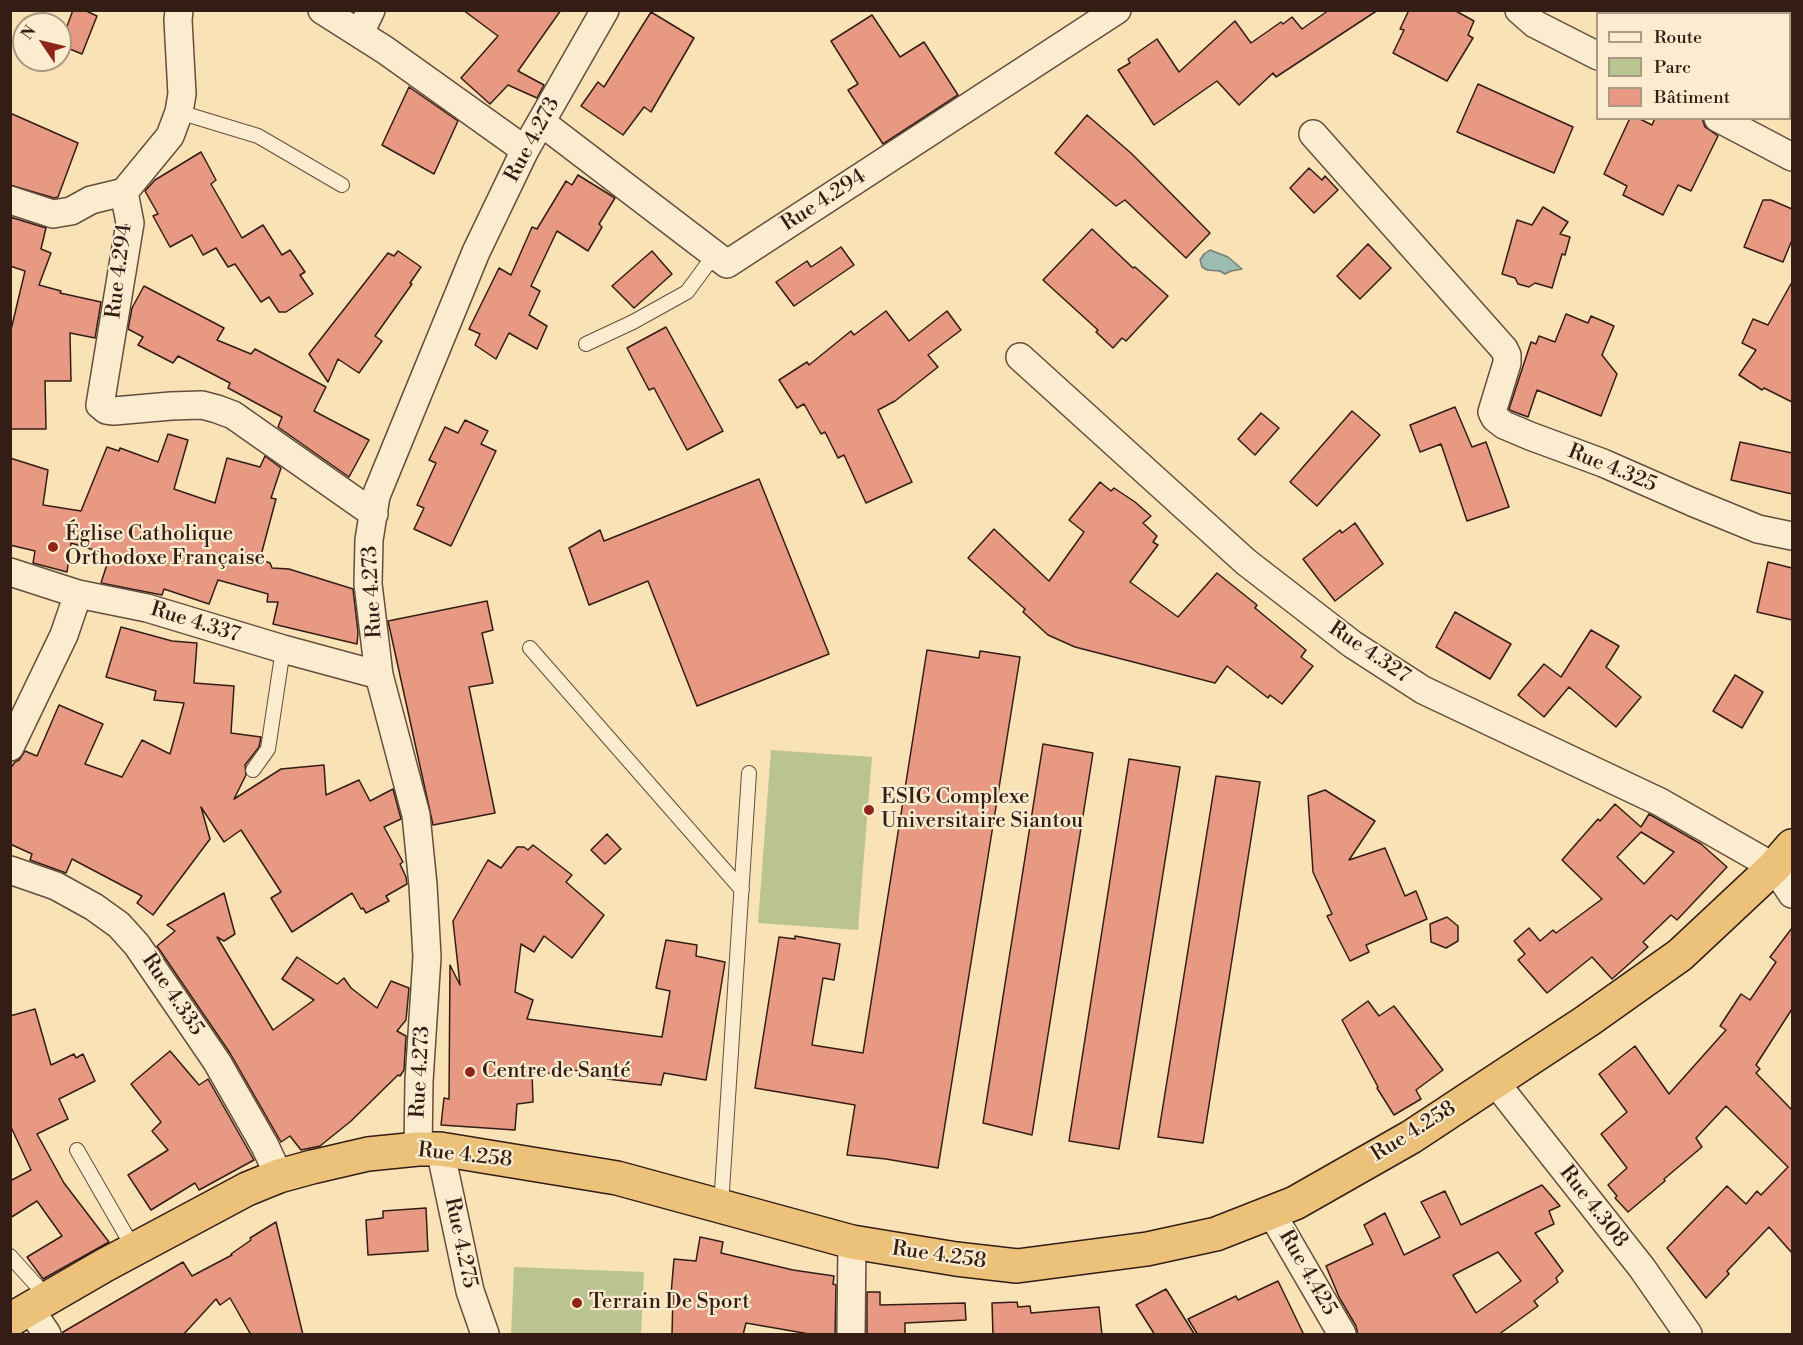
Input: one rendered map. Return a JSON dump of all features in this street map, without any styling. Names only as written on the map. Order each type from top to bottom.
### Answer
[{"type":"highway","name":"Rue 4.258","points":[[34,1316],[134,1249],[247,1189],[279,1176],[368,1154],[429,1149],[617,1178],[852,1242],[956,1259],[1017,1266],[1159,1247],[1216,1234],[1295,1203],[1410,1137],[1587,1022],[1680,955],[1783,857]]},
{"type":"street","name":"Rue 4.294","points":[[179,10],[182,94],[179,112],[170,136],[124,192],[130,223],[100,405],[106,410],[114,411],[182,405],[202,405],[218,409],[233,416],[374,514]]},
{"type":"street","points":[[322,10],[365,22],[525,150]]},
{"type":"street","name":"Rue 4.273","points":[[429,1149],[419,1081],[427,957],[423,885],[416,815],[379,675],[368,584],[369,540],[376,496],[476,252],[525,150],[605,10]]},
{"type":"street","name":"Rue 4.294","points":[[715,254],[727,264],[1117,10]]},
{"type":"street","points":[[1533,15],[1596,55]]},
{"type":"street","points":[[1722,120],[1792,157]]},
{"type":"street","points":[[542,122],[715,254]]},
{"type":"street","name":"Rue 4.325","points":[[1313,134],[1507,355],[1507,363],[1492,412],[1503,425],[1603,463],[1758,529],[1792,536]]},
{"type":"street","points":[[10,200],[53,214],[71,211],[91,201],[124,192]]},
{"type":"street","name":"Rue 4.327","points":[[1020,357],[1246,562],[1352,644],[1423,690],[1660,802],[1783,857]]},
{"type":"street","name":"Rue 4.337","points":[[10,572],[78,594],[147,608],[379,675]]},
{"type":"street","points":[[10,747],[64,634],[78,594]]},
{"type":"street","points":[[1783,857],[1792,894]]},
{"type":"street","name":"Rue 4.335","points":[[10,870],[56,886],[94,907],[119,925],[137,945],[217,1062],[265,1146],[279,1176]]},
{"type":"street","name":"Rue 4.308","points":[[1495,1082],[1642,1268],[1688,1335]]},
{"type":"street","name":"Rue 4.275","points":[[429,1149],[485,1335]]},
{"type":"street","name":"Rue 4.425","points":[[1271,1212],[1342,1335]]},
{"type":"street","points":[[851,1335],[852,1242]]},
{"type":"lane","points":[[179,112],[258,136],[342,185]]},
{"type":"lane","points":[[586,344],[633,322],[687,292],[715,254]]},
{"type":"lane","points":[[530,648],[742,890]]},
{"type":"lane","points":[[254,770],[268,749],[283,649]]},
{"type":"lane","points":[[721,1206],[749,773]]},
{"type":"lane","points":[[77,1150],[134,1249]]},
{"type":"lane","points":[[10,1256],[34,1316]]},
{"type":"green space","points":[[771,750],[872,757],[858,930],[758,923]]},
{"type":"green space","name":"Terrain De Sport","points":[[514,1267],[644,1272],[641,1334],[511,1334]]},
{"type":"water","points":[[1210,250],[1228,257],[1242,269],[1225,274],[1220,271],[1207,270],[1202,267],[1200,260]]},
{"type":"building","points":[[73,10],[84,10],[97,16],[82,54],[72,50]]},
{"type":"building","points":[[463,10],[561,10],[518,71],[544,85],[537,98],[508,85],[490,104],[461,78],[498,36]]},
{"type":"building","points":[[1329,10],[1378,10],[1276,77],[1273,73],[1239,105],[1217,81],[1154,125],[1118,70],[1130,63],[1128,59],[1157,39],[1179,72],[1235,21],[1251,43],[1292,17],[1302,29]]},
{"type":"building","points":[[1409,10],[1454,10],[1474,21],[1468,35],[1473,38],[1447,81],[1393,53],[1404,30],[1400,29]]},
{"type":"building","points":[[651,12],[694,38],[651,112],[644,107],[623,135],[581,106],[598,82],[604,87]]},
{"type":"building","points":[[872,15],[900,57],[924,42],[958,95],[883,144],[848,90],[858,84],[831,41]]},
{"type":"building","points":[[1478,84],[1573,127],[1554,173],[1457,132]]},
{"type":"building","points":[[409,87],[458,121],[434,174],[382,145]]},
{"type":"building","points":[[10,113],[78,143],[58,197],[54,198],[10,185]]},
{"type":"building","points":[[1087,115],[1132,154],[1210,233],[1186,258],[1125,200],[1116,206],[1055,153]]},
{"type":"building","points":[[1629,120],[1642,120],[1652,125],[1654,120],[1703,120],[1705,127],[1718,136],[1691,191],[1678,185],[1663,215],[1623,195],[1627,186],[1604,174]]},
{"type":"building","points":[[201,152],[216,180],[211,184],[242,238],[263,225],[282,255],[290,250],[305,272],[300,275],[313,294],[286,312],[279,312],[269,297],[261,302],[235,264],[228,267],[216,248],[203,255],[192,235],[170,247],[153,216],[158,214],[145,191],[155,180]]},
{"type":"building","points":[[1309,168],[1322,180],[1325,176],[1338,190],[1314,213],[1290,188]]},
{"type":"building","points":[[578,175],[615,198],[599,224],[602,227],[588,251],[557,231],[531,286],[540,291],[529,315],[547,326],[537,349],[509,333],[496,359],[475,345],[480,334],[469,329],[499,268],[511,275],[532,227],[537,229],[566,181],[572,185]]},
{"type":"building","points":[[1763,200],[1771,200],[1792,209],[1792,240],[1783,262],[1744,247]]},
{"type":"building","points":[[1543,207],[1568,222],[1560,234],[1570,237],[1565,255],[1562,254],[1552,288],[1535,283],[1529,287],[1518,284],[1515,278],[1502,274],[1517,220],[1532,225]]},
{"type":"building","points":[[10,217],[46,228],[41,249],[51,253],[39,285],[61,291],[60,293],[101,302],[95,338],[70,333],[71,381],[45,381],[46,429],[10,429],[10,334],[25,271],[10,266]]},
{"type":"building","points":[[1092,229],[1133,268],[1135,267],[1168,296],[1126,341],[1122,338],[1113,348],[1096,332],[1098,330],[1043,280]]},
{"type":"building","points":[[1368,244],[1391,268],[1360,299],[1337,276]]},
{"type":"building","points":[[841,247],[854,265],[794,306],[776,282],[807,261],[811,267]]},
{"type":"building","points":[[398,251],[421,267],[410,283],[412,284],[375,336],[382,341],[359,373],[338,359],[328,382],[309,354],[388,253],[394,256]]},
{"type":"building","points":[[652,251],[672,274],[634,308],[612,286]]},
{"type":"building","points":[[1792,282],[1792,402],[1764,388],[1762,390],[1739,375],[1756,350],[1742,343],[1753,319],[1768,325]]},
{"type":"building","points":[[144,286],[224,328],[217,340],[251,354],[255,349],[326,387],[314,411],[369,440],[349,477],[278,427],[282,417],[228,388],[230,383],[178,356],[173,363],[138,345],[143,337],[128,329],[132,308]]},
{"type":"building","points":[[886,311],[909,341],[947,311],[961,330],[928,355],[938,367],[895,401],[878,410],[912,482],[866,503],[844,455],[838,458],[825,432],[821,434],[804,404],[797,408],[779,380],[807,362],[809,365],[851,331],[854,335]]},
{"type":"building","points":[[1566,314],[1588,323],[1591,316],[1614,326],[1602,355],[1617,374],[1601,416],[1537,390],[1528,417],[1512,411],[1509,409],[1531,342],[1536,344],[1539,336],[1555,342]]},
{"type":"building","points":[[666,327],[723,431],[687,450],[654,388],[649,390],[627,348]]},
{"type":"building","points":[[1455,407],[1472,447],[1486,442],[1509,507],[1467,521],[1441,444],[1420,452],[1410,425]]},
{"type":"building","points":[[1352,411],[1380,435],[1317,506],[1290,482]]},
{"type":"building","points":[[1261,413],[1279,428],[1255,455],[1238,439]]},
{"type":"building","points":[[465,420],[488,431],[481,444],[496,451],[451,546],[414,529],[424,508],[417,505],[436,463],[429,460],[445,427],[458,433]]},
{"type":"building","points":[[168,434],[188,440],[174,489],[215,503],[227,458],[260,467],[265,456],[281,468],[271,498],[276,499],[260,559],[270,563],[272,568],[289,569],[353,589],[358,632],[357,644],[273,624],[278,602],[267,602],[268,594],[218,580],[209,604],[164,589],[162,595],[101,583],[110,555],[71,543],[67,572],[33,563],[35,551],[10,545],[10,458],[48,470],[43,505],[81,511],[107,447],[119,451],[120,448],[158,462]]},
{"type":"building","points":[[1740,442],[1792,453],[1792,494],[1731,480]]},
{"type":"building","points":[[759,479],[829,654],[697,706],[648,581],[589,605],[569,548],[600,530],[604,541]]},
{"type":"building","points":[[1100,482],[1111,491],[1114,488],[1135,502],[1151,516],[1143,523],[1157,536],[1153,542],[1158,545],[1130,582],[1178,617],[1217,573],[1257,605],[1255,608],[1306,650],[1301,657],[1313,666],[1282,704],[1270,695],[1268,698],[1227,666],[1215,683],[1075,647],[1048,635],[1023,612],[1025,609],[968,558],[994,529],[1049,581],[1084,532],[1069,520]]},
{"type":"building","points":[[1355,523],[1383,564],[1335,601],[1303,559],[1340,530],[1342,533]]},
{"type":"building","points":[[1768,562],[1792,568],[1792,620],[1757,612]]},
{"type":"building","points":[[487,601],[493,630],[482,633],[493,683],[469,687],[495,813],[433,825],[388,621]]},
{"type":"building","points":[[1455,612],[1511,644],[1490,679],[1436,647]]},
{"type":"building","points":[[121,627],[172,641],[197,643],[194,683],[234,686],[231,733],[261,737],[259,747],[245,765],[246,775],[234,799],[281,769],[324,765],[326,795],[359,780],[370,801],[393,789],[401,819],[384,827],[403,862],[400,864],[407,884],[386,896],[389,901],[366,913],[363,908],[361,909],[352,893],[292,932],[271,898],[281,892],[241,830],[224,842],[201,807],[210,839],[153,915],[137,903],[142,896],[72,859],[66,873],[30,860],[32,854],[10,844],[10,769],[25,751],[37,756],[59,705],[103,724],[85,764],[122,777],[142,740],[170,754],[184,703],[154,700],[156,691],[106,677]]},
{"type":"building","points":[[1591,630],[1619,646],[1606,667],[1641,697],[1616,727],[1569,687],[1544,717],[1518,695],[1544,664],[1561,677]]},
{"type":"building","points":[[927,650],[979,658],[980,651],[1020,657],[938,1168],[847,1155],[855,1105],[755,1088],[779,937],[795,939],[795,936],[840,944],[834,980],[823,978],[812,1045],[863,1053]]},
{"type":"building","points":[[1735,675],[1763,692],[1742,728],[1713,711]]},
{"type":"building","points":[[1043,744],[1093,753],[1032,1135],[983,1123]]},
{"type":"building","points":[[1129,759],[1180,767],[1119,1149],[1069,1141]]},
{"type":"building","points":[[1216,776],[1260,782],[1203,1143],[1158,1137]]},
{"type":"building","points":[[1325,790],[1375,821],[1349,860],[1385,848],[1405,896],[1416,891],[1427,919],[1366,945],[1369,952],[1350,961],[1327,916],[1332,914],[1313,872],[1308,796]]},
{"type":"building","points":[[1615,804],[1641,827],[1649,814],[1701,844],[1727,867],[1677,920],[1671,915],[1643,942],[1648,947],[1612,979],[1592,957],[1547,993],[1518,960],[1525,954],[1514,941],[1529,928],[1540,941],[1553,930],[1556,933],[1602,899],[1562,860],[1598,819],[1600,821]],"holes":[[[1641,832],[1674,852],[1644,884],[1617,857]]]},
{"type":"building","points":[[607,834],[621,849],[605,864],[591,850]]},
{"type":"building","points":[[533,845],[572,875],[566,882],[604,915],[572,958],[544,936],[534,952],[521,944],[515,992],[533,1000],[527,1019],[662,1037],[670,991],[656,988],[666,940],[697,945],[696,956],[725,962],[706,1080],[664,1073],[661,1085],[607,1079],[607,1075],[572,1070],[571,1075],[532,1072],[533,1102],[517,1104],[515,1130],[441,1125],[444,1098],[449,1099],[450,965],[460,985],[453,921],[488,860],[501,868],[517,847],[524,847],[528,850]]},
{"type":"building","points":[[224,893],[235,934],[224,941],[217,937],[273,1030],[314,1000],[282,979],[297,957],[337,984],[344,978],[351,988],[377,1008],[391,981],[409,988],[406,1020],[397,1031],[406,1036],[404,1070],[351,1121],[320,1146],[301,1150],[290,1136],[281,1142],[230,1053],[157,946],[175,931],[167,925]]},
{"type":"building","points":[[1447,917],[1458,926],[1458,941],[1446,948],[1431,942],[1430,924]]},
{"type":"building","points":[[1792,928],[1792,1009],[1756,1065],[1760,1069],[1756,1073],[1792,1110],[1792,1253],[1769,1227],[1727,1271],[1729,1274],[1706,1298],[1667,1248],[1727,1186],[1746,1204],[1757,1191],[1761,1195],[1788,1167],[1726,1106],[1696,1138],[1702,1147],[1628,1212],[1615,1198],[1617,1196],[1608,1185],[1627,1168],[1601,1134],[1627,1112],[1599,1074],[1635,1046],[1669,1094],[1726,1030],[1720,1026],[1741,994],[1750,1000],[1776,962],[1770,957]]},
{"type":"building","points":[[1368,1001],[1379,1016],[1394,1006],[1443,1070],[1416,1090],[1421,1099],[1394,1115],[1377,1088],[1342,1020]]},
{"type":"building","points":[[35,1009],[51,1065],[74,1054],[76,1058],[83,1054],[95,1081],[59,1099],[68,1119],[37,1134],[64,1183],[109,1242],[43,1279],[27,1257],[62,1236],[37,1201],[10,1218],[10,1181],[31,1170],[10,1125],[10,1016]]},
{"type":"building","points":[[170,1051],[199,1085],[208,1079],[254,1160],[199,1190],[195,1183],[151,1210],[128,1175],[168,1150],[152,1131],[161,1122],[131,1084]]},
{"type":"building","points":[[1542,1185],[1560,1206],[1549,1211],[1554,1224],[1535,1233],[1563,1271],[1556,1278],[1558,1282],[1534,1301],[1538,1306],[1498,1335],[1358,1335],[1356,1326],[1339,1297],[1326,1266],[1373,1244],[1364,1225],[1385,1213],[1404,1255],[1440,1237],[1421,1202],[1445,1191],[1461,1225]],"holes":[[[1498,1252],[1521,1281],[1476,1313],[1453,1275]]]},
{"type":"building","points":[[426,1208],[428,1251],[368,1255],[366,1220],[383,1218],[383,1211]]},
{"type":"building","points":[[276,1222],[303,1335],[251,1335],[230,1298],[220,1305],[216,1299],[183,1335],[62,1335],[63,1332],[183,1262],[192,1276],[232,1255],[251,1240],[250,1238]]},
{"type":"building","points":[[700,1237],[723,1242],[721,1253],[793,1270],[834,1276],[833,1284],[836,1285],[835,1335],[815,1335],[746,1323],[743,1335],[672,1335],[673,1294],[671,1294],[674,1259],[696,1261]]},
{"type":"building","points":[[1278,1281],[1304,1335],[1198,1335],[1188,1319],[1236,1296],[1238,1300]]},
{"type":"building","points":[[1166,1289],[1195,1335],[1155,1335],[1136,1305]]},
{"type":"building","points":[[867,1292],[880,1292],[880,1305],[965,1303],[966,1320],[905,1323],[905,1335],[867,1335]]},
{"type":"building","points":[[1017,1302],[1018,1307],[1030,1306],[1031,1313],[1099,1307],[1102,1335],[993,1335],[992,1303]]},
{"type":"place","name":"Église Catholique Orthodoxe Française","points":[[53,547]]},
{"type":"place","name":"ESIG Complexe Universitaire Siantou","points":[[869,810]]},
{"type":"place","name":"Centre de Santé","points":[[470,1072]]},
{"type":"place","name":"Terrain De Sport","points":[[577,1303]]}]
